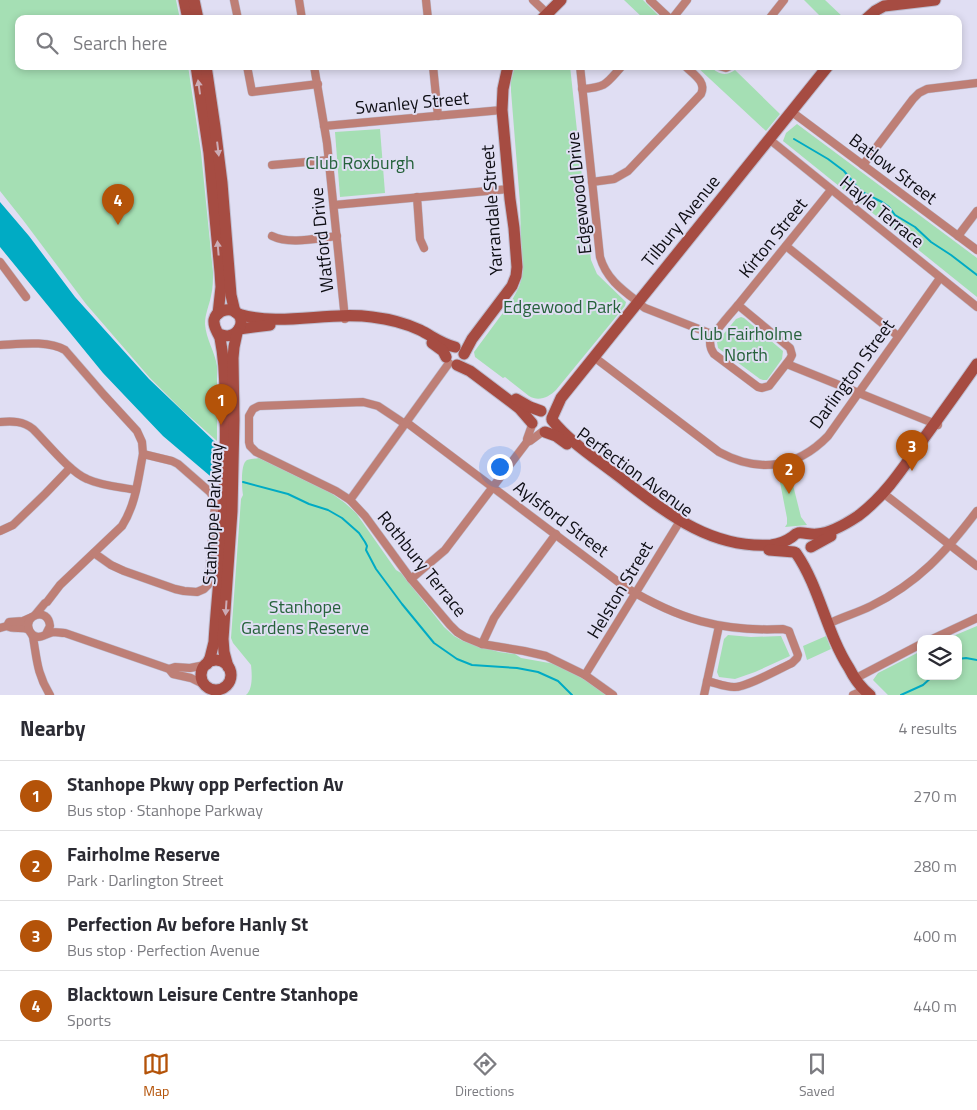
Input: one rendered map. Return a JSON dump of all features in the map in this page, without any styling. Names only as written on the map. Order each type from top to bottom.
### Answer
[{"type":"main road","points":[[184,0],[187,15]]},
{"type":"main road","points":[[194,0],[197,15]]},
{"type":"main road","points":[[550,15],[561,0]]},
{"type":"main road","points":[[870,15],[888,3],[936,0]]},
{"type":"main road","points":[[197,70],[209,153],[220,272],[221,288],[218,314]]},
{"type":"main road","points":[[207,70],[220,169],[231,295],[237,313],[240,322],[238,331],[233,335],[219,334],[214,325],[215,317],[224,310],[237,313]]},
{"type":"main road","name":"Yarrandale Street","points":[[456,356],[472,339],[516,280],[514,228],[502,110],[503,89],[507,70]]},
{"type":"main road","name":"Tilbury Avenue","points":[[547,415],[825,70]]},
{"type":"main road","name":"Perfection Avenue","points":[[237,313],[256,319],[345,319]]},
{"type":"main road","name":"Perfection Avenue","points":[[238,331],[269,325],[372,317],[400,323],[421,330],[443,343],[468,370],[519,408],[532,424]]},
{"type":"main road","name":"Stanhope Parkway","points":[[228,667],[223,639],[232,511],[233,358],[238,331]]},
{"type":"main road","name":"Stanhope Parkway","points":[[206,664],[210,658],[214,642],[226,469],[224,358],[219,334]]},
{"type":"main road","name":"Perfection Avenue","points":[[456,356],[472,365],[522,403],[547,415],[566,436],[678,524],[730,542],[753,545],[777,544],[792,537]]},
{"type":"main road","points":[[795,552],[802,554],[857,522],[877,507],[937,424],[977,364]]},
{"type":"main road","points":[[937,424],[977,373]]},
{"type":"main road","points":[[535,414],[547,415],[551,426],[543,432],[536,430],[532,424],[535,414]]},
{"type":"main road","name":"Perfection Avenue","points":[[543,432],[556,436],[678,524],[705,540],[733,548],[795,552]]},
{"type":"main road","points":[[869,693],[830,622],[807,571],[790,546],[790,543],[792,537],[800,533],[819,534],[836,529],[886,495]]},
{"type":"main road","points":[[806,534],[811,541],[813,570],[843,660],[852,674],[869,693]]},
{"type":"main road","points":[[218,661],[228,667],[231,676],[224,690],[206,689],[201,675],[206,664],[218,661]]},
{"type":"street","points":[[234,0],[237,15]]},
{"type":"street","points":[[295,0],[301,15]]},
{"type":"street","points":[[300,0],[302,15]]},
{"type":"street","points":[[426,0],[428,15]]},
{"type":"street","points":[[533,0],[546,15]]},
{"type":"street","points":[[650,0],[667,15]]},
{"type":"street","points":[[674,15],[687,0]]},
{"type":"street","points":[[772,15],[784,0]]},
{"type":"street","points":[[248,70],[252,92],[318,84]]},
{"type":"street","name":"Watford Drive","points":[[315,70],[329,160],[345,319]]},
{"type":"street","points":[[433,70],[438,116]]},
{"type":"street","name":"Edgewood Drive","points":[[580,70],[600,252],[602,263],[607,273],[613,282],[645,308],[714,335]]},
{"type":"street","points":[[582,89],[603,86],[618,70]]},
{"type":"street","points":[[592,182],[618,178],[628,171],[701,94],[702,83],[689,70]]},
{"type":"street","points":[[863,165],[919,93],[931,88],[977,83]]},
{"type":"street","name":"Swanley Street","points":[[324,126],[502,110]]},
{"type":"street","name":"Batlow Street","points":[[792,112],[977,250]]},
{"type":"street","name":"Hayle Terrace","points":[[769,139],[977,307]]},
{"type":"street","points":[[272,165],[329,160]]},
{"type":"street","points":[[334,205],[509,188]]},
{"type":"street","name":"Kirton Street","points":[[714,335],[832,190]]},
{"type":"street","points":[[416,198],[420,239],[424,248]]},
{"type":"street","points":[[958,236],[977,211]]},
{"type":"street","points":[[272,236],[289,240],[337,236]]},
{"type":"street","points":[[786,246],[898,336]]},
{"type":"street","points":[[0,262],[26,297]]},
{"type":"street","name":"Darlington Street","points":[[594,357],[719,452],[739,461],[758,465],[784,463],[810,452],[828,436],[940,278]]},
{"type":"street","points":[[714,335],[710,346],[714,354],[758,387],[769,386],[787,364],[792,355],[788,345],[738,305]]},
{"type":"street","points":[[0,344],[47,344],[64,350],[137,430],[142,442],[143,454],[133,504],[122,526],[60,585],[28,622],[41,678],[50,695]]},
{"type":"street","name":"Yarrandale Street","points":[[350,500],[456,356]]},
{"type":"street","points":[[787,364],[937,424]]},
{"type":"street","name":"Rothbury Terrace","points":[[405,423],[378,406],[363,402],[259,406],[253,409],[249,416],[249,442],[253,450],[336,491],[350,500],[411,579],[457,632],[482,644],[537,654],[563,664],[585,675],[613,695]]},
{"type":"street","points":[[0,422],[16,421],[27,424],[80,476],[91,481],[136,490]]},
{"type":"street","name":"Aylsford Street","points":[[405,423],[635,593],[674,613],[719,626],[746,629],[786,629],[790,634],[798,655],[798,658],[792,663],[743,686],[733,687],[707,681]]},
{"type":"street","points":[[527,442],[526,439],[532,424]]},
{"type":"street","points":[[411,579],[445,550],[527,442],[530,442],[543,432]]},
{"type":"street","points":[[94,553],[111,565],[124,571],[175,589],[193,592],[204,589],[208,585],[215,505],[213,496],[178,464],[165,458],[143,454]]},
{"type":"street","points":[[0,531],[13,525],[70,468]]},
{"type":"street","points":[[886,495],[977,566]]},
{"type":"street","points":[[830,622],[870,606],[895,593],[928,568],[950,545],[977,511]]},
{"type":"street","name":"Helston Street","points":[[585,675],[678,524]]},
{"type":"street","points":[[482,644],[497,613],[556,534]]},
{"type":"street","points":[[36,653],[50,629],[47,602]]},
{"type":"street","points":[[4,627],[9,622],[22,621],[42,614],[54,626],[64,630],[65,633]]},
{"type":"street","points":[[941,635],[977,618]]},
{"type":"street","points":[[704,695],[719,626]]},
{"type":"street","points":[[4,627],[23,628],[37,636],[55,632],[65,633],[169,669],[173,674],[190,678],[206,689]]},
{"type":"street","points":[[860,676],[917,646]]},
{"type":"street","points":[[169,669],[175,667],[190,668],[206,664]]},
{"type":"street","points":[[853,695],[860,692],[869,693]]},
{"type":"green space","points":[[0,0],[176,0],[179,15],[15,15],[15,70],[189,70],[201,152],[213,272],[212,290],[205,324],[217,366],[217,441],[150,378],[86,304],[0,191]]},
{"type":"green space","points":[[624,0],[643,0],[658,15],[640,15]]},
{"type":"green space","points":[[804,0],[825,0],[841,15],[819,15]]},
{"type":"green space","name":"Edgewood Park","points":[[514,70],[570,70],[591,260],[597,274],[626,302],[625,306],[556,390],[547,397],[540,399],[529,396],[505,377],[503,378],[475,357],[474,352],[511,302],[522,277],[520,203],[511,81]]},
{"type":"green space","points":[[700,70],[715,70],[725,74],[735,70],[780,114],[766,131]]},
{"type":"green space","points":[[797,124],[977,258],[977,297],[783,141],[786,133]]},
{"type":"green space","name":"Club Roxburgh","points":[[380,129],[385,193],[340,197],[335,132]]},
{"type":"green space","name":"Club Fairholme North","points":[[741,317],[783,351],[782,359],[767,380],[760,379],[718,348],[717,342],[736,319]]},
{"type":"green space","name":"Stanhope Gardens Reserve","points":[[259,458],[331,493],[356,513],[396,570],[401,573],[444,627],[454,636],[463,641],[499,652],[555,664],[583,678],[606,695],[246,695],[251,685],[251,665],[231,638],[241,499],[243,495],[242,471],[247,460]]},
{"type":"green space","points":[[789,469],[801,517],[807,525],[785,527],[787,518],[778,472]]},
{"type":"green space","points":[[977,626],[977,695],[888,695],[873,680],[878,673],[917,653],[917,680],[962,680],[962,635],[956,635]]},
{"type":"green space","points":[[728,635],[751,637],[781,636],[790,656],[735,679],[719,677],[717,672],[724,639]]},
{"type":"green space","points":[[826,636],[831,649],[807,660],[803,646]]},
{"type":"water","points":[[0,202],[29,236],[75,297],[149,379],[216,443],[216,481],[163,436],[103,373],[0,247]]},
{"type":"waterway","points":[[794,139],[828,159],[844,171],[864,193],[889,207],[895,215],[915,227],[931,242],[977,275]]},
{"type":"waterway","points":[[243,482],[288,494],[328,510],[342,518],[359,533],[367,546],[366,550],[376,569],[402,604],[434,643],[457,659],[472,665],[517,668],[538,672],[558,681],[572,695]]},
{"type":"waterway","points":[[962,658],[977,660]]},
{"type":"waterway","points":[[901,695],[923,685],[929,680]]},
{"type":"place","name":"Blacktown Leisure Centre Stanhope","points":[[118,225]]},
{"type":"place","name":"Stanhope Pkwy opp Perfection Av","points":[[221,425]]},
{"type":"place","name":"Perfection Av before Hanly St","points":[[912,471]]},
{"type":"place","name":"Fairholme Reserve","points":[[789,494]]}]
